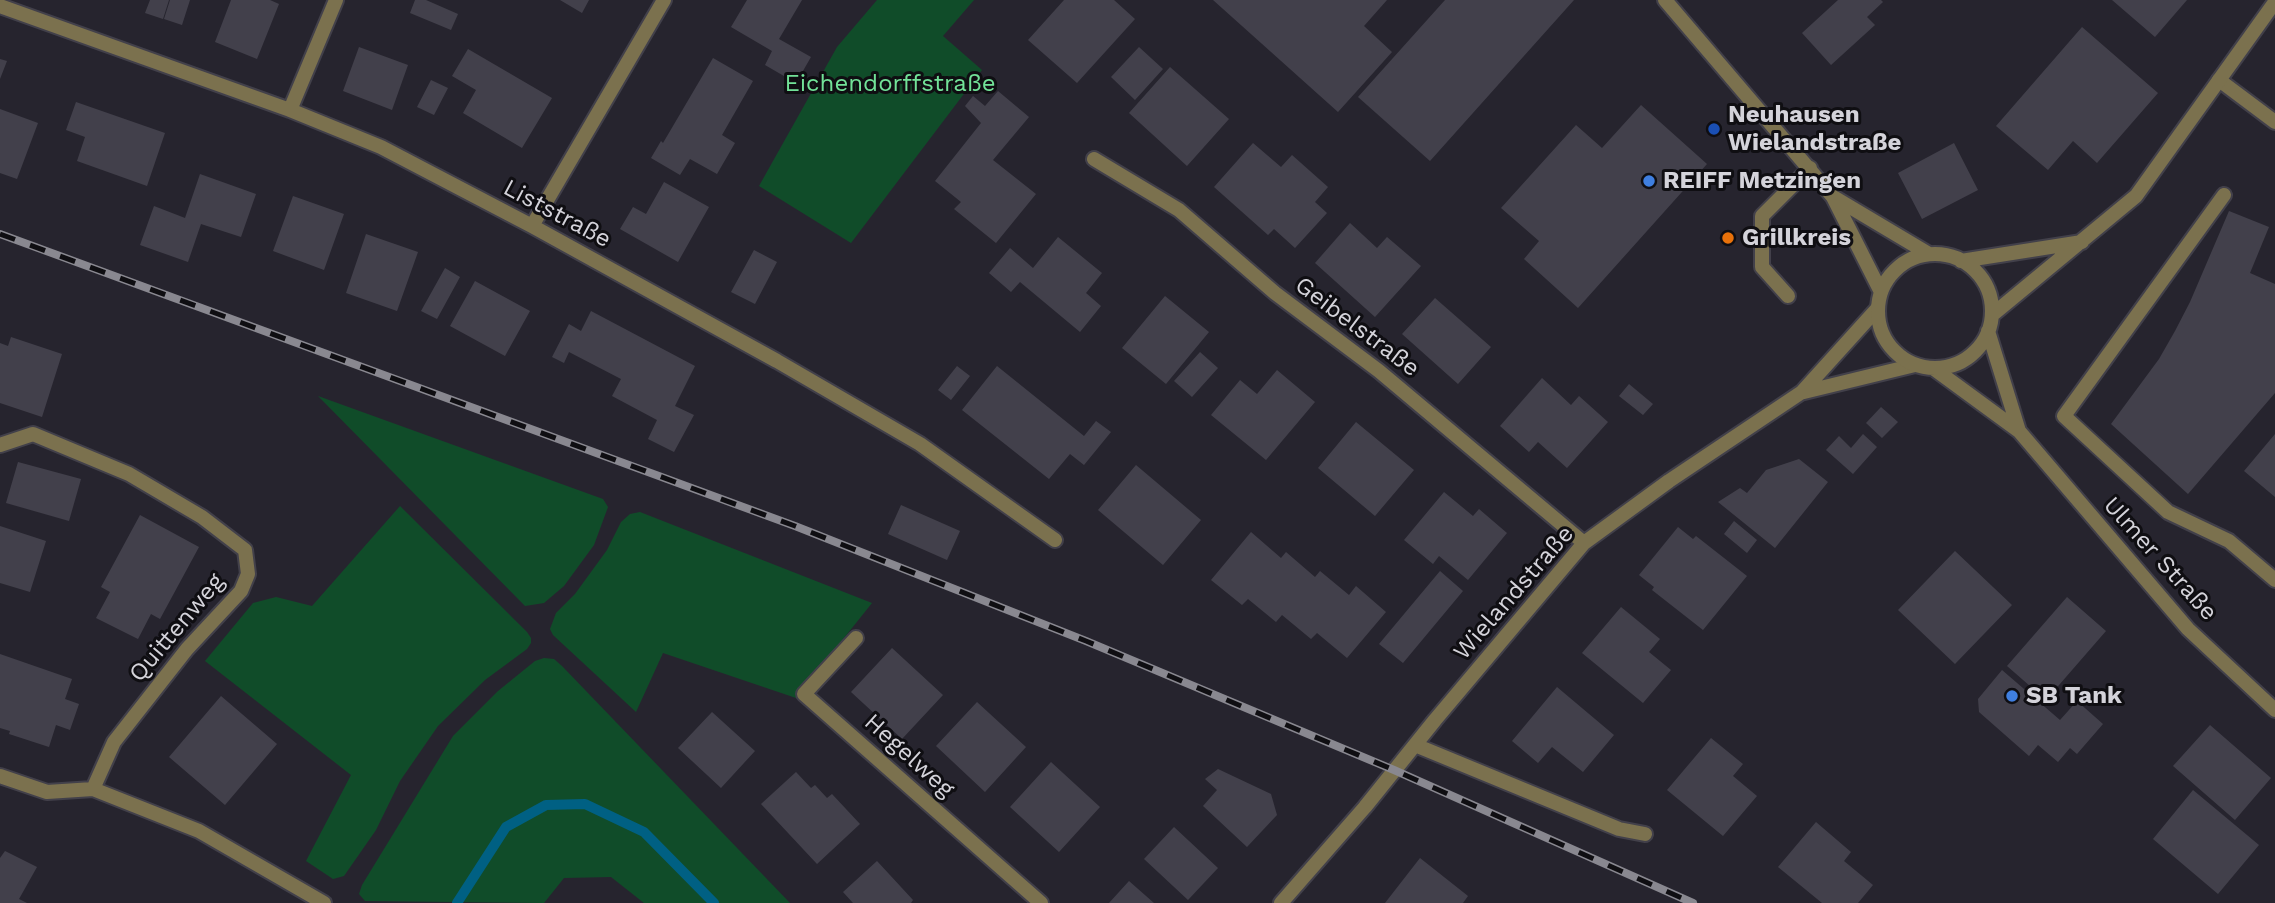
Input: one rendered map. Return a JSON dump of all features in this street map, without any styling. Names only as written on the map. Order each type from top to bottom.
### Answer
[{"type":"street","points":[[290,110],[336,0]]},
{"type":"street","points":[[531,226],[664,0]]},
{"type":"street","points":[[1665,0],[1833,197],[1881,292]]},
{"type":"street","points":[[1992,315],[2136,196],[2275,2]]},
{"type":"street","name":"Liststraße","points":[[0,6],[290,110],[381,147],[730,333],[920,444],[1055,540]]},
{"type":"street","points":[[2219,80],[2275,121]]},
{"type":"street","name":"Geibelstraße","points":[[1094,159],[1179,209],[1275,293],[1379,370],[1584,543]]},
{"type":"street","points":[[1788,296],[1762,267],[1762,216],[1810,168]]},
{"type":"street","points":[[2224,195],[2064,416],[2168,512],[2229,541],[2275,580]]},
{"type":"street","points":[[1833,197],[1929,254],[1945,255],[1961,261],[2083,242]]},
{"type":"street","name":"Ulmer Straße","points":[[1929,254],[1913,258],[1888,278],[1877,309],[1880,327],[1887,343],[1900,356],[1915,365],[1933,368],[1950,366],[1966,358],[1979,346],[1988,331],[1992,315],[1990,298],[1984,283],[1974,270],[1961,261]]},
{"type":"street","name":"Wielandstraße","points":[[1281,903],[1584,543],[1669,481],[1802,393],[1877,309]]},
{"type":"street","name":"Ulmer Straße","points":[[1988,331],[2019,431]]},
{"type":"street","name":"Wielandstraße","points":[[1802,393],[1915,365]]},
{"type":"street","name":"Ulmer Straße","points":[[1933,368],[2019,431],[2188,629],[2273,703]]},
{"type":"street","name":"Quittenweg","points":[[0,444],[33,434],[129,474],[202,517],[245,551],[248,574],[240,591],[187,649],[114,743],[93,789]]},
{"type":"street","name":"Hegelweg","points":[[856,638],[804,694],[1041,903]]},
{"type":"street","points":[[1415,745],[1619,829],[1645,834]]},
{"type":"street","points":[[0,776],[47,792],[93,789],[199,831],[324,903]]},
{"type":"green space","name":"Eichendorffstraße","points":[[877,0],[974,0],[943,36],[982,70],[851,243],[759,186],[837,47]]},
{"type":"green space","points":[[318,396],[603,499],[608,507],[594,545],[564,586],[544,603],[525,606]]},
{"type":"green space","points":[[400,506],[527,632],[531,643],[527,649],[485,680],[438,726],[400,781],[376,830],[344,876],[333,879],[306,861],[351,775],[205,661],[253,603],[276,597],[312,606]]},
{"type":"green space","points":[[640,512],[872,603],[796,698],[663,653],[636,712],[553,635],[550,629],[556,613],[575,594],[607,550],[621,522],[630,514]]},
{"type":"green space","points":[[554,659],[562,666],[790,903],[644,903],[611,877],[564,878],[544,903],[365,901],[359,894],[362,885],[453,736],[498,691],[535,661]]},
{"type":"building","points":[[150,0],[169,0],[163,19],[145,13]]},
{"type":"building","points":[[170,0],[190,0],[182,25],[164,19]]},
{"type":"building","points":[[231,0],[270,0],[279,4],[257,59],[215,42]]},
{"type":"building","points":[[415,0],[426,0],[458,14],[451,30],[410,13]]},
{"type":"building","points":[[560,0],[589,0],[582,13]]},
{"type":"building","points":[[747,0],[802,0],[779,39],[811,57],[796,83],[765,65],[772,51],[731,27]]},
{"type":"building","points":[[1064,0],[1114,0],[1135,19],[1077,83],[1028,40]]},
{"type":"building","points":[[1213,0],[1387,0],[1364,26],[1392,52],[1338,112]]},
{"type":"building","points":[[1445,0],[1574,0],[1430,161],[1358,97]]},
{"type":"building","points":[[1838,0],[1883,2],[1867,17],[1875,25],[1831,65],[1802,33]]},
{"type":"building","points":[[2112,0],[2187,0],[2155,37]]},
{"type":"building","points":[[2082,27],[2158,93],[2097,163],[2073,141],[2048,170],[1996,126]]},
{"type":"building","points":[[359,47],[408,65],[392,110],[343,91]]},
{"type":"building","points":[[1139,47],[1163,69],[1135,100],[1111,77]]},
{"type":"building","points":[[468,49],[552,98],[522,148],[463,113],[476,90],[452,76]]},
{"type":"building","points":[[713,58],[753,81],[722,135],[735,143],[717,174],[690,159],[680,175],[651,158],[661,141],[663,143]]},
{"type":"building","points":[[0,59],[7,61],[0,79]]},
{"type":"building","points":[[1170,67],[1229,119],[1187,166],[1129,113]]},
{"type":"building","points":[[431,80],[448,88],[434,115],[417,107]]},
{"type":"building","points":[[998,91],[1029,117],[993,160],[1036,194],[996,243],[954,209],[961,202],[935,181],[981,123],[965,106],[973,96],[985,106]]},
{"type":"building","points":[[76,102],[165,133],[147,186],[77,161],[85,137],[66,130]]},
{"type":"building","points":[[1641,105],[1707,164],[1578,308],[1524,259],[1539,241],[1501,208],[1576,125],[1602,148]]},
{"type":"building","points":[[0,109],[38,123],[17,179],[0,173]]},
{"type":"building","points":[[1253,143],[1281,167],[1292,155],[1328,187],[1315,202],[1327,213],[1295,248],[1274,229],[1268,235],[1214,187]]},
{"type":"building","points":[[1954,143],[1978,190],[1922,219],[1898,173]]},
{"type":"building","points":[[200,174],[256,194],[241,237],[201,224],[188,262],[140,245],[154,206],[185,218]]},
{"type":"building","points":[[664,182],[709,207],[678,262],[620,229],[633,207],[646,214]]},
{"type":"building","points":[[293,196],[344,214],[324,270],[273,251]]},
{"type":"building","points":[[2229,211],[2269,227],[2250,273],[2275,284],[2275,393],[2188,494],[2111,424],[2159,359],[2175,331]]},
{"type":"building","points":[[1350,223],[1377,248],[1387,237],[1421,266],[1375,317],[1315,263]]},
{"type":"building","points":[[366,234],[418,252],[397,311],[346,293]]},
{"type":"building","points":[[1058,237],[1102,273],[1086,293],[1101,306],[1080,332],[1020,282],[1011,292],[989,273],[1010,248],[1033,268]]},
{"type":"building","points":[[754,250],[777,262],[755,304],[731,292]]},
{"type":"building","points":[[445,268],[460,277],[437,319],[421,311]]},
{"type":"building","points":[[475,281],[530,311],[505,356],[450,326]]},
{"type":"building","points":[[1165,296],[1209,332],[1166,384],[1122,348]]},
{"type":"building","points":[[1435,298],[1491,347],[1458,384],[1402,334]]},
{"type":"building","points":[[591,311],[695,366],[675,406],[694,415],[674,452],[648,439],[657,420],[612,396],[621,379],[569,352],[564,363],[552,357],[569,324],[581,331]]},
{"type":"building","points":[[11,337],[62,354],[42,417],[0,403],[0,343],[8,346]]},
{"type":"building","points":[[1200,352],[1218,368],[1192,397],[1174,381]]},
{"type":"building","points":[[957,366],[970,376],[951,400],[938,390]]},
{"type":"building","points":[[997,366],[1084,436],[1096,421],[1111,432],[1084,465],[1070,454],[1049,479],[962,410]]},
{"type":"building","points":[[1277,370],[1315,402],[1266,460],[1211,415],[1240,380],[1257,394]]},
{"type":"building","points":[[1542,378],[1571,405],[1579,396],[1608,422],[1567,468],[1538,442],[1529,452],[1500,426]]},
{"type":"building","points":[[1629,384],[1653,404],[1643,415],[1619,396]]},
{"type":"building","points":[[1881,407],[1898,422],[1882,438],[1866,423]]},
{"type":"building","points":[[1356,422],[1414,470],[1375,516],[1318,468]]},
{"type":"building","points":[[1863,434],[1877,447],[1853,474],[1826,450],[1839,436],[1851,448]]},
{"type":"building","points":[[2275,434],[2275,497],[2244,471]]},
{"type":"building","points":[[1799,459],[1828,482],[1775,548],[1718,502],[1740,488],[1747,493],[1766,470]]},
{"type":"building","points":[[18,462],[81,479],[69,521],[6,503]]},
{"type":"building","points":[[1136,465],[1201,520],[1163,565],[1098,510]]},
{"type":"building","points":[[1444,492],[1473,516],[1479,509],[1507,533],[1468,580],[1439,556],[1433,564],[1404,540]]},
{"type":"building","points":[[901,505],[960,531],[947,560],[888,534]]},
{"type":"building","points":[[140,515],[199,547],[160,619],[151,614],[138,639],[96,618],[110,592],[101,587]]},
{"type":"building","points":[[1734,521],[1757,540],[1747,553],[1724,534]]},
{"type":"building","points":[[0,526],[46,541],[30,592],[0,583]]},
{"type":"building","points":[[1678,527],[1693,539],[1696,536],[1747,576],[1703,630],[1652,590],[1654,587],[1639,575]]},
{"type":"building","points":[[1251,532],[1281,558],[1286,552],[1315,577],[1320,571],[1349,595],[1356,586],[1386,612],[1347,658],[1317,633],[1311,639],[1282,615],[1276,622],[1248,599],[1242,605],[1211,580]]},
{"type":"building","points":[[1955,551],[2012,605],[1955,664],[1898,610]]},
{"type":"building","points":[[1440,571],[1463,591],[1403,663],[1379,644]]},
{"type":"building","points":[[2067,597],[2106,631],[2046,700],[2007,666]]},
{"type":"building","points":[[1621,607],[1660,639],[1649,652],[1671,670],[1643,703],[1582,653]]},
{"type":"building","points":[[892,648],[943,695],[902,739],[851,692]]},
{"type":"building","points":[[0,654],[72,679],[65,699],[79,704],[70,730],[56,725],[49,747],[9,734],[10,731],[0,728]]},
{"type":"building","points":[[2002,670],[2060,720],[2077,701],[2103,724],[2077,754],[2070,748],[2058,762],[2038,745],[2029,756],[1979,712],[1978,699]]},
{"type":"building","points":[[1557,687],[1614,735],[1583,772],[1552,747],[1538,763],[1512,741]]},
{"type":"building","points":[[221,696],[277,744],[225,805],[169,757]]},
{"type":"building","points":[[977,702],[1026,747],[985,792],[936,746]]},
{"type":"building","points":[[712,712],[755,751],[721,788],[678,748]]},
{"type":"building","points":[[2210,725],[2271,778],[2235,820],[2173,766]]},
{"type":"building","points":[[1711,738],[1743,764],[1733,776],[1757,796],[1723,836],[1667,790]]},
{"type":"building","points":[[1051,762],[1100,807],[1059,852],[1010,807]]},
{"type":"building","points":[[1218,769],[1271,794],[1277,815],[1247,847],[1203,806],[1217,790],[1205,779]]},
{"type":"building","points":[[796,772],[811,788],[815,785],[827,798],[832,794],[860,824],[817,864],[761,804]]},
{"type":"building","points":[[2193,790],[2259,845],[2218,894],[2153,839]]},
{"type":"building","points":[[1816,822],[1851,852],[1844,861],[1873,885],[1858,903],[1822,903],[1778,867]]},
{"type":"building","points":[[1174,827],[1218,868],[1188,900],[1144,859]]},
{"type":"building","points":[[5,851],[37,867],[19,899],[27,903],[0,903],[0,858]]},
{"type":"building","points":[[1420,858],[1468,896],[1463,903],[1385,903]]},
{"type":"building","points":[[877,861],[913,900],[911,903],[853,903],[843,892]]},
{"type":"building","points":[[1129,881],[1154,903],[1109,903]]},
{"type":"waterway","points":[[457,903],[506,827],[546,805],[585,804],[644,832],[714,903]]},
{"type":"railway","points":[[0,234],[795,526],[1086,641],[1394,770],[1693,903]]},
{"type":"place","name":"Neuhausen Wielandstraße","points":[[1714,129]]},
{"type":"place","name":"REIFF Metzingen","points":[[1649,181]]},
{"type":"place","name":"Grillkreis","points":[[1728,238]]},
{"type":"place","name":"SB Tank","points":[[2012,696]]}]
